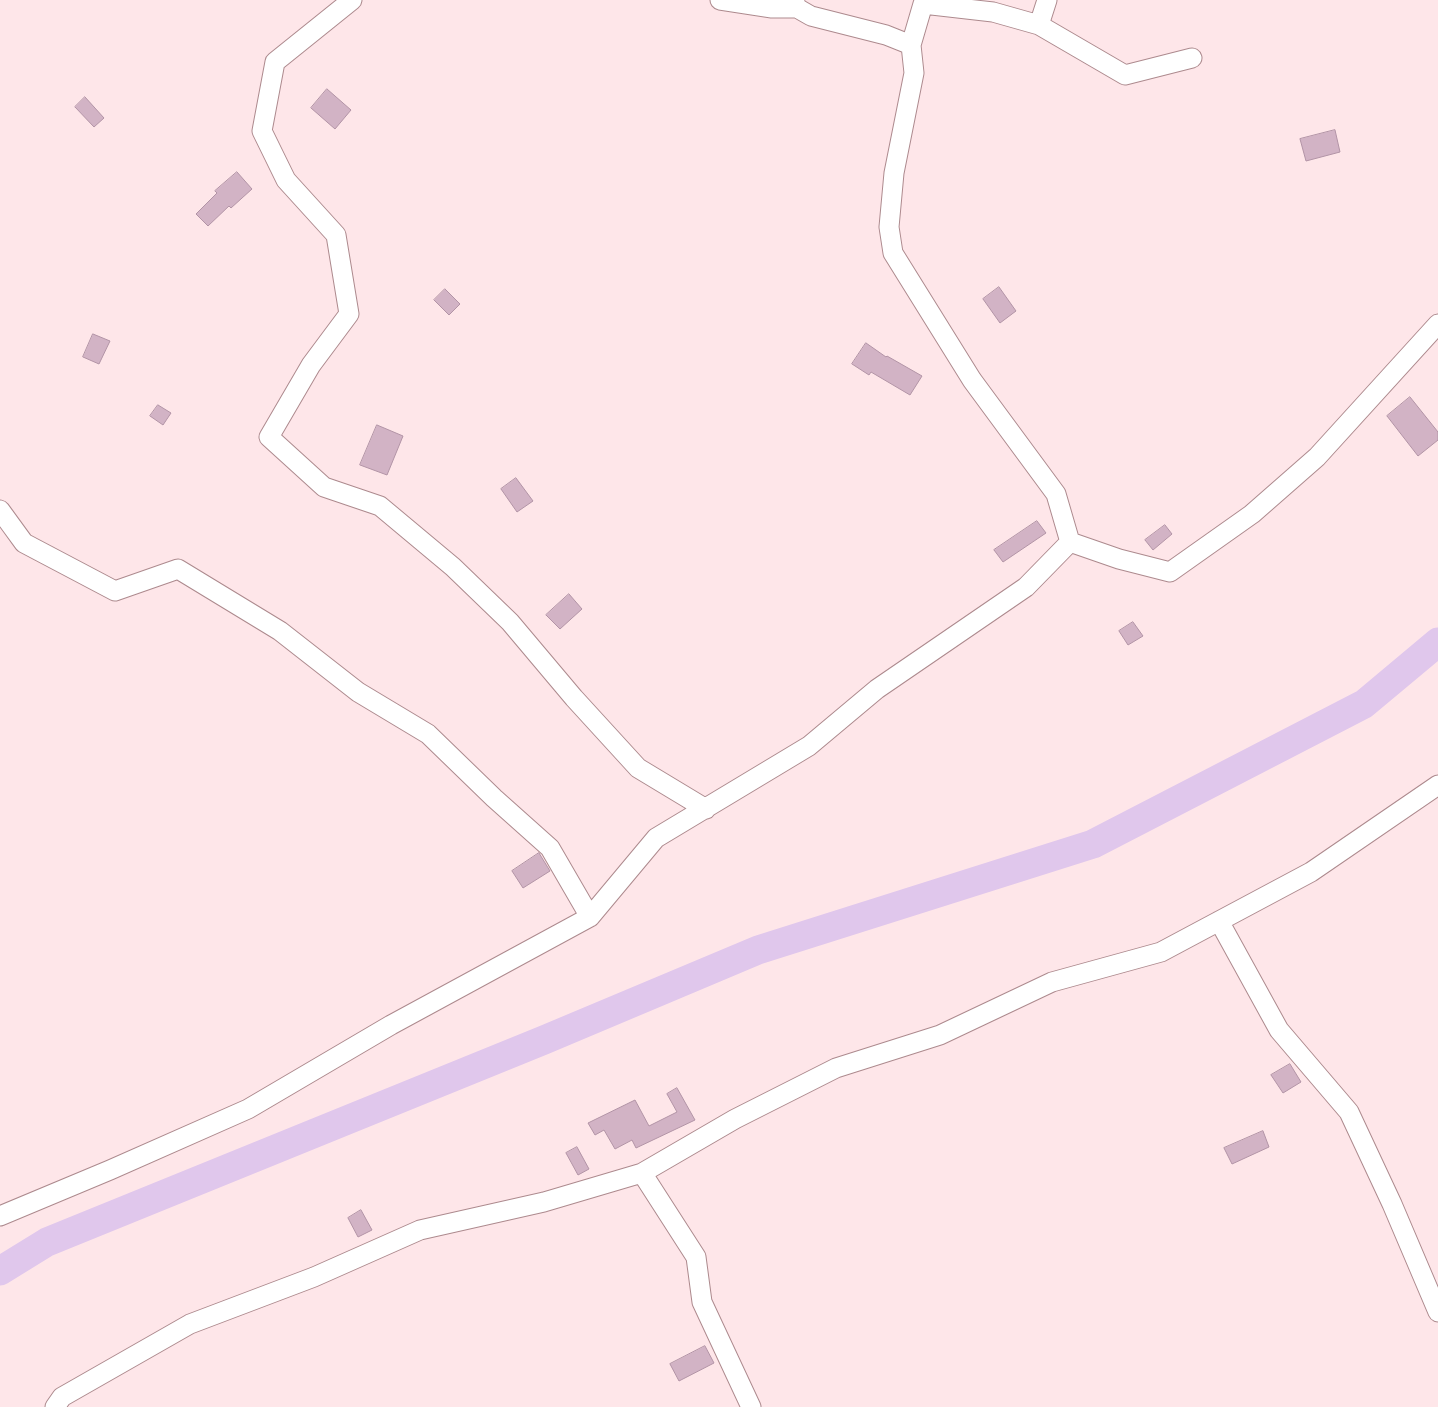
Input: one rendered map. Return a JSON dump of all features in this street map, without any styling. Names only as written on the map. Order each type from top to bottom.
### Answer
[{"type":"street","points":[[352,0],[275,62],[262,131],[286,180],[336,235],[349,314],[311,365],[268,438],[324,487],[380,506],[453,567],[510,622],[574,698],[638,768],[706,809]]},
{"type":"street","points":[[720,0],[772,8],[795,4],[811,16],[886,35],[911,45]]},
{"type":"street","points":[[1039,25],[1047,0]]},
{"type":"street","points":[[1070,542],[1056,494],[972,380],[893,253],[890,218],[894,173],[914,73],[911,45],[923,4],[993,12],[1039,25],[1125,76],[1192,58]]},
{"type":"street","points":[[1070,542],[1118,559],[1170,572],[1252,514],[1317,457],[1438,324]]},
{"type":"street","points":[[0,510],[24,543],[115,592],[178,569],[280,631],[358,692],[428,734],[494,798],[550,848],[590,917]]},
{"type":"street","points":[[0,1216],[248,1109],[391,1025],[590,917],[656,838],[809,746],[876,689],[1026,587],[1070,542]]},
{"type":"street","points":[[55,1407],[62,1398],[190,1324],[314,1277],[420,1230],[544,1202],[642,1173],[735,1118],[836,1068],[940,1035],[1052,982],[1161,952],[1311,872],[1438,785]]},
{"type":"street","points":[[1219,921],[1279,1030],[1349,1112],[1392,1204],[1438,1312]]},
{"type":"street","points":[[642,1173],[696,1257],[702,1302],[751,1407]]},
{"type":"building","points":[[327,89],[351,110],[335,129],[311,108]]},
{"type":"building","points":[[85,97],[104,118],[94,127],[75,107]]},
{"type":"building","points":[[1335,130],[1340,152],[1306,161],[1300,139]]},
{"type":"building","points":[[237,172],[252,189],[231,208],[229,206],[208,226],[196,214],[217,193],[215,191]]},
{"type":"building","points":[[999,287],[1016,311],[1000,323],[983,299]]},
{"type":"building","points":[[445,289],[460,304],[449,315],[434,300]]},
{"type":"building","points":[[93,334],[110,341],[99,364],[83,357]]},
{"type":"building","points":[[866,343],[886,357],[922,376],[910,395],[871,372],[869,375],[852,364]]},
{"type":"building","points":[[1410,397],[1438,432],[1438,440],[1418,456],[1387,416]]},
{"type":"building","points":[[158,405],[171,413],[163,425],[150,416]]},
{"type":"building","points":[[377,425],[403,436],[387,475],[360,465]]},
{"type":"building","points":[[516,478],[533,501],[517,512],[501,489]]},
{"type":"building","points":[[1037,521],[1046,533],[1003,562],[994,550]]},
{"type":"building","points":[[1165,525],[1172,534],[1153,550],[1145,540]]},
{"type":"building","points":[[569,594],[582,609],[560,629],[546,615]]},
{"type":"building","points":[[1133,622],[1143,636],[1128,645],[1119,631]]},
{"type":"building","points":[[539,853],[550,871],[523,888],[512,871]]},
{"type":"building","points":[[1290,1064],[1301,1082],[1283,1093],[1271,1075]]},
{"type":"building","points":[[677,1088],[695,1120],[636,1148],[632,1140],[615,1149],[604,1130],[595,1135],[588,1123],[635,1100],[649,1126],[677,1112],[667,1094]]},
{"type":"building","points":[[1263,1131],[1269,1147],[1232,1164],[1224,1148]]},
{"type":"building","points":[[577,1147],[589,1169],[578,1175],[566,1153]]},
{"type":"building","points":[[361,1210],[372,1230],[358,1237],[348,1218]]},
{"type":"building","points":[[705,1346],[714,1363],[679,1381],[670,1364]]},
{"type":"waterway","points":[[0,1271],[47,1242],[544,1040],[758,950],[1093,844],[1364,704],[1438,642]]}]
